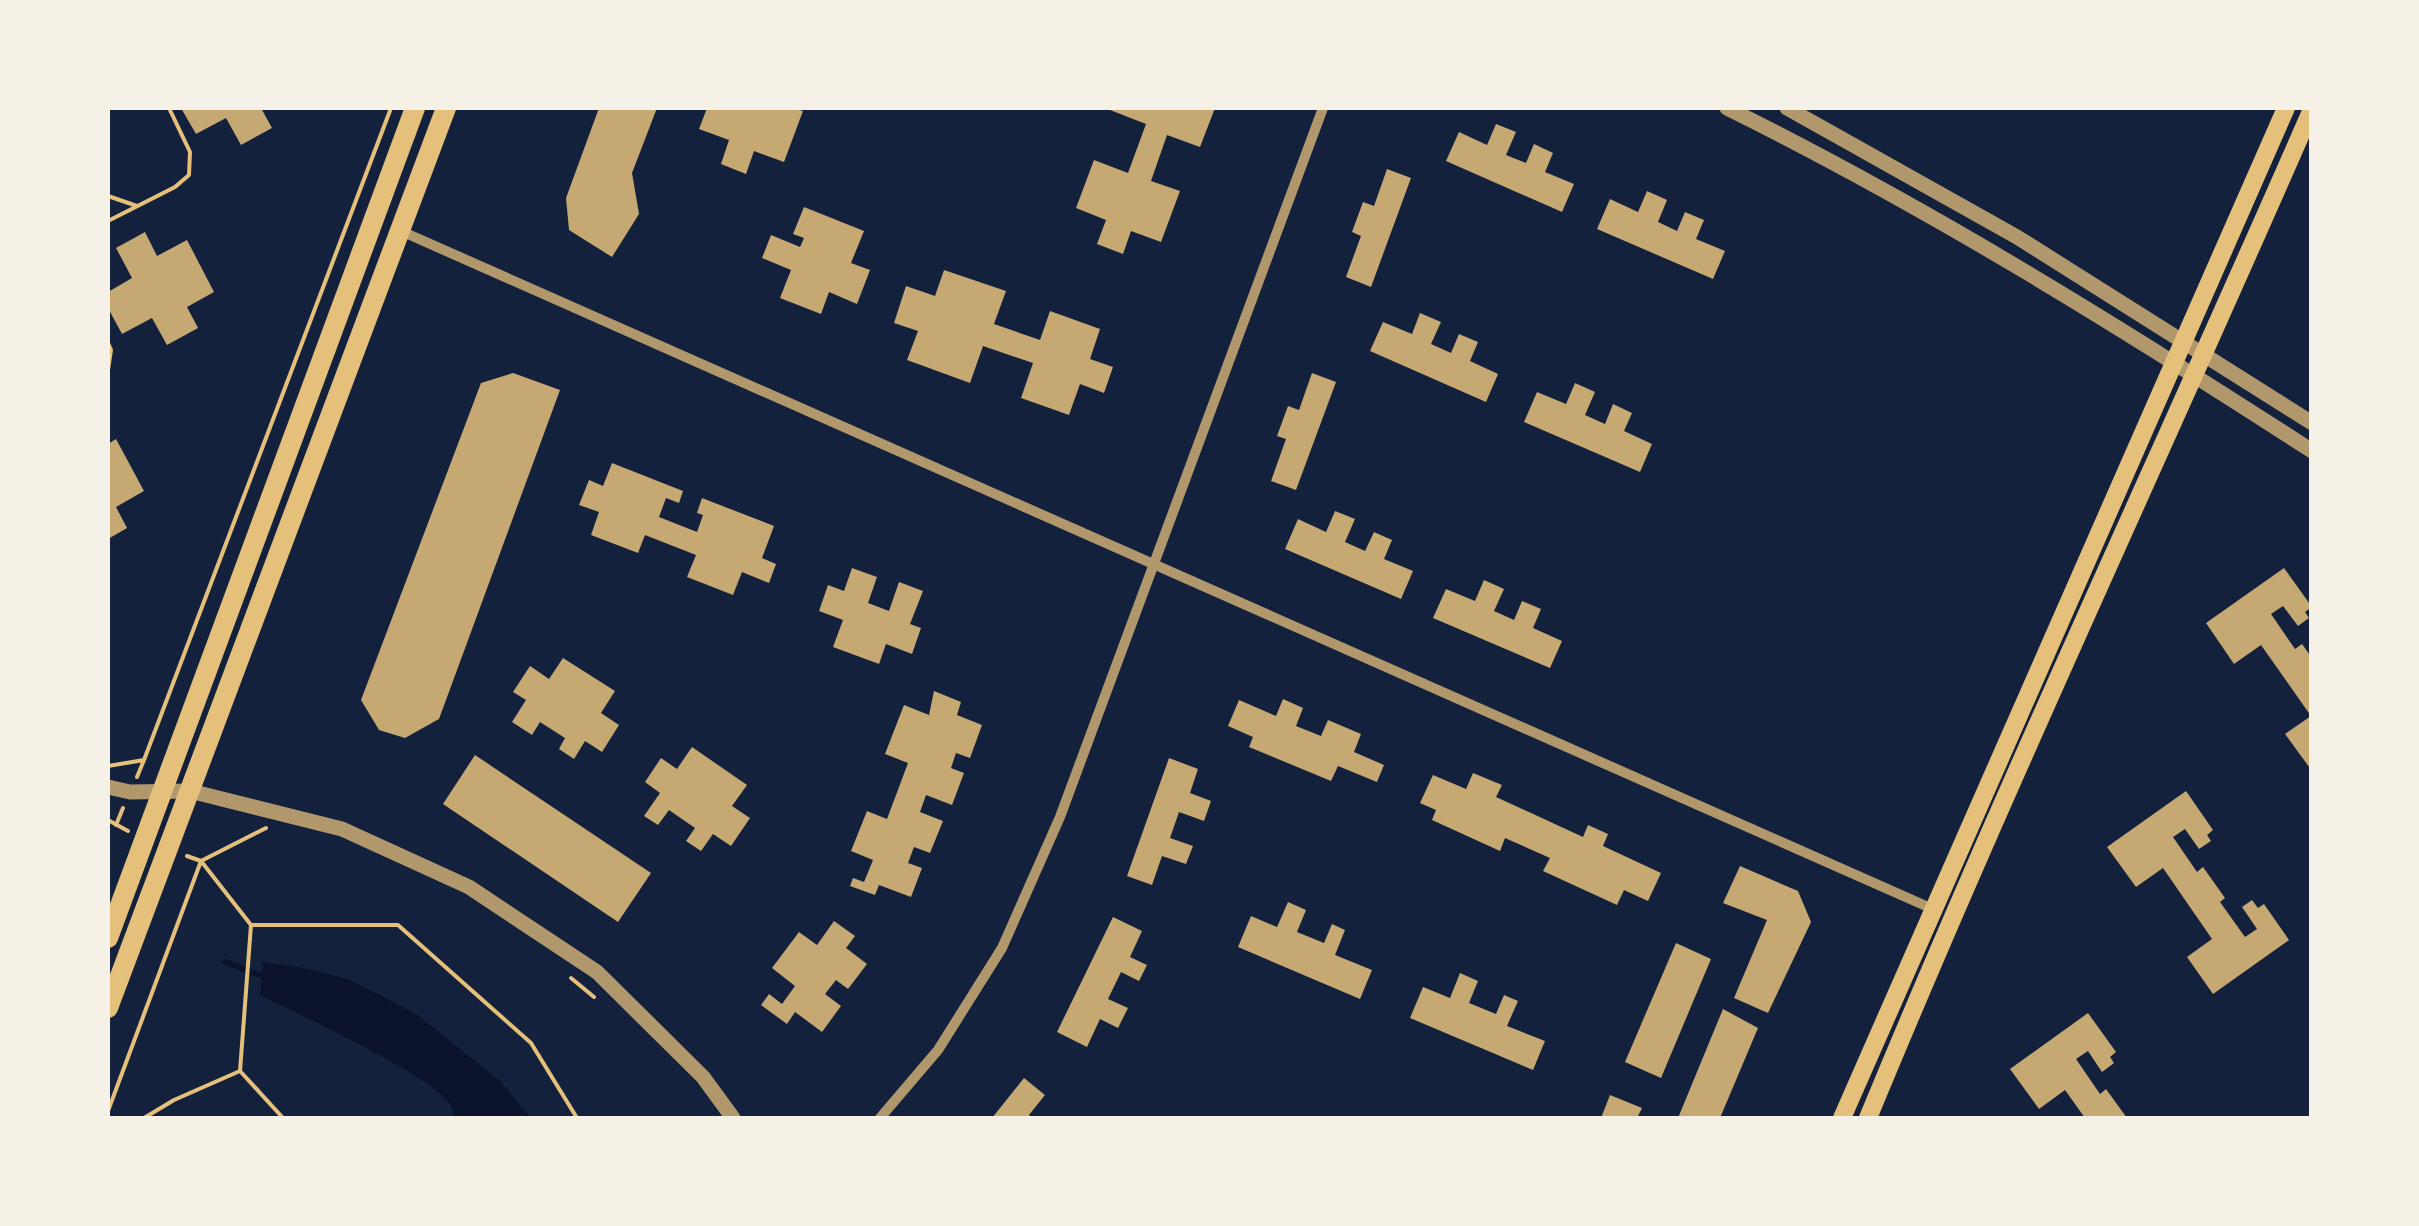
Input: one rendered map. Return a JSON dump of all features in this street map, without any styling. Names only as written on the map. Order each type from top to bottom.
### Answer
[{"type":"main road","points":[[108,938],[415,108]]},
{"type":"main road","points":[[108,1008],[446,108]]},
{"type":"main road","points":[[1842,1118],[2286,108]]},
{"type":"main road","points":[[1868,1118],[1951,916],[2312,109]]},
{"type":"street","points":[[880,1118],[938,1050],[1002,948],[1060,817],[1323,108]]},
{"type":"street","points":[[1727,108],[1894,196],[2194,375],[2312,451]]},
{"type":"street","points":[[1787,108],[2017,237],[2312,423]]},
{"type":"street","points":[[400,231],[1951,916]]},
{"type":"street","points":[[108,787],[130,792],[190,792],[342,828],[469,887],[597,972],[703,1077],[733,1118]]},
{"type":"path","points":[[108,221],[175,188],[189,175],[190,152],[169,108]]},
{"type":"path","points":[[144,760],[391,108]]},
{"type":"path","points":[[108,196],[137,206]]},
{"type":"path","points":[[108,343],[108,370]]},
{"type":"path","points":[[108,820],[145,839]]},
{"type":"path","points":[[108,1111],[201,861],[264,828],[282,832]]},
{"type":"path","points":[[168,850],[201,861],[251,926],[240,1071],[283,1118]]},
{"type":"path","points":[[251,926],[398,924],[532,1043],[577,1118]]},
{"type":"path","points":[[563,972],[593,996]]},
{"type":"path","points":[[144,1118],[240,1071]]},
{"type":"water","points":[[263,962],[348,979],[415,1013],[500,1081],[531,1118],[455,1118],[450,1104],[438,1091],[417,1077],[260,995]]},
{"type":"building","points":[[181,108],[261,108],[272,128],[241,145],[226,118],[196,134]]},
{"type":"building","points":[[599,108],[657,108],[632,173],[639,214],[612,257],[569,230],[566,198]]},
{"type":"building","points":[[707,108],[803,111],[784,162],[754,151],[746,174],[721,164],[729,140],[699,129]]},
{"type":"building","points":[[1111,108],[1215,108],[1200,147],[1167,135],[1151,181],[1180,191],[1161,242],[1131,231],[1123,254],[1097,244],[1106,220],[1076,208],[1094,160],[1128,173],[1146,124]]},
{"type":"building","points":[[1496,124],[1516,132],[1506,155],[1526,163],[1534,144],[1553,153],[1545,172],[1574,184],[1562,212],[1446,161],[1459,132],[1487,145]]},
{"type":"building","points":[[1387,169],[1411,178],[1371,287],[1346,277],[1361,236],[1352,232],[1363,202],[1374,206]]},
{"type":"building","points":[[1647,191],[1667,200],[1658,222],[1677,231],[1685,212],[1704,220],[1696,239],[1725,251],[1713,279],[1597,229],[1610,199],[1638,212]]},
{"type":"building","points":[[804,207],[864,231],[851,263],[870,270],[857,304],[829,292],[821,314],[780,298],[791,270],[762,258],[771,235],[800,247],[804,238],[793,234]]},
{"type":"building","points":[[145,232],[157,256],[187,240],[214,292],[187,307],[198,328],[167,345],[152,318],[122,334],[108,308],[108,292],[132,278],[116,248]]},
{"type":"building","points":[[944,270],[1006,291],[994,324],[1040,340],[1050,311],[1100,329],[1090,359],[1113,367],[1104,393],[1080,384],[1069,415],[1021,398],[1033,363],[983,346],[970,383],[907,360],[918,331],[894,323],[906,286],[935,296]]},
{"type":"building","points":[[1420,313],[1441,322],[1431,344],[1451,353],[1459,334],[1478,342],[1470,361],[1498,374],[1486,402],[1370,351],[1383,322],[1412,334]]},
{"type":"building","points":[[513,373],[560,390],[439,719],[405,738],[379,730],[361,700],[481,383]]},
{"type":"building","points":[[1312,373],[1336,382],[1296,490],[1271,481],[1286,439],[1277,436],[1288,406],[1299,410]]},
{"type":"building","points":[[1575,383],[1595,392],[1585,415],[1605,424],[1613,404],[1632,413],[1624,431],[1652,444],[1640,472],[1524,422],[1537,392],[1566,404]]},
{"type":"building","points":[[116,439],[144,491],[116,507],[127,528],[108,539],[108,444]]},
{"type":"building","points":[[612,463],[683,491],[679,503],[666,498],[659,517],[697,532],[703,515],[697,513],[702,498],[774,526],[762,558],[776,564],[769,583],[742,572],[733,595],[687,577],[696,555],[645,535],[638,553],[591,535],[599,512],[579,505],[589,480],[603,486]]},
{"type":"building","points":[[1335,511],[1355,519],[1345,542],[1365,551],[1374,532],[1392,540],[1384,559],[1413,571],[1401,599],[1285,549],[1298,519],[1326,532]]},
{"type":"building","points":[[852,568],[877,577],[868,603],[889,611],[899,582],[923,591],[910,624],[921,628],[912,654],[886,644],[879,664],[833,647],[843,620],[819,611],[828,585],[844,591]]},
{"type":"building","points":[[2284,568],[2312,607],[2305,612],[2309,618],[2298,626],[2283,606],[2271,614],[2295,649],[2302,644],[2312,658],[2312,771],[2285,734],[2311,716],[2261,645],[2234,664],[2206,623]]},
{"type":"building","points":[[1484,580],[1504,589],[1494,611],[1514,620],[1522,601],[1541,609],[1533,628],[1562,641],[1550,668],[1433,618],[1446,589],[1475,601]]},
{"type":"building","points":[[563,658],[615,691],[601,713],[619,725],[602,752],[585,741],[574,759],[559,749],[565,738],[540,722],[532,735],[512,722],[526,700],[513,692],[530,666],[549,679]]},
{"type":"building","points":[[934,691],[961,702],[957,715],[982,725],[970,758],[956,753],[951,768],[964,773],[952,805],[926,795],[920,812],[943,821],[930,853],[914,847],[908,863],[922,868],[911,897],[879,885],[875,895],[850,886],[853,878],[864,882],[873,860],[851,851],[867,811],[887,819],[908,763],[885,754],[904,705],[929,715]]},
{"type":"building","points":[[1283,699],[1303,708],[1296,726],[1321,736],[1328,720],[1361,734],[1354,752],[1384,765],[1377,782],[1338,766],[1331,781],[1249,747],[1253,737],[1228,726],[1239,700],[1276,716]]},
{"type":"building","points":[[692,747],[747,785],[732,806],[750,818],[731,846],[713,834],[701,851],[686,841],[695,828],[669,810],[658,825],[644,816],[660,793],[645,782],[661,758],[677,769]]},
{"type":"building","points":[[475,755],[651,873],[618,922],[443,804]]},
{"type":"building","points":[[1169,758],[1198,769],[1190,793],[1211,801],[1204,821],[1179,812],[1170,838],[1193,846],[1186,864],[1162,856],[1152,885],[1127,876]]},
{"type":"building","points":[[1473,773],[1502,785],[1496,797],[1583,837],[1588,825],[1608,834],[1603,846],[1661,873],[1648,901],[1624,890],[1617,905],[1543,871],[1550,858],[1505,838],[1500,851],[1432,820],[1436,810],[1420,803],[1433,775],[1466,789]]},
{"type":"building","points":[[2186,791],[2213,830],[2207,835],[2211,841],[2199,849],[2185,829],[2173,837],[2197,872],[2203,867],[2225,898],[2220,902],[2245,937],[2257,929],[2242,907],[2252,900],[2258,908],[2264,904],[2289,940],[2213,994],[2187,957],[2212,939],[2163,868],[2136,887],[2107,847]]},
{"type":"building","points":[[1740,866],[1798,891],[1811,922],[1768,1013],[1734,998],[1767,920],[1723,903]]},
{"type":"building","points":[[1288,902],[1306,910],[1297,932],[1324,943],[1332,924],[1345,930],[1335,955],[1372,970],[1360,999],[1238,947],[1251,916],[1277,927]]},
{"type":"building","points":[[1113,917],[1142,931],[1130,957],[1147,965],[1139,981],[1121,972],[1108,999],[1128,1008],[1118,1028],[1100,1019],[1087,1047],[1057,1032]]},
{"type":"building","points":[[834,921],[855,936],[846,948],[867,964],[848,989],[836,980],[825,994],[841,1006],[822,1032],[795,1012],[787,1024],[761,1005],[769,994],[782,1004],[795,986],[772,968],[799,932],[817,945]]},
{"type":"building","points":[[1676,943],[1711,959],[1661,1078],[1625,1062]]},
{"type":"building","points":[[1460,973],[1478,981],[1469,1003],[1496,1014],[1504,995],[1518,1001],[1507,1026],[1545,1041],[1533,1070],[1410,1018],[1423,987],[1450,998]]},
{"type":"building","points":[[1723,1009],[1758,1028],[1720,1118],[1678,1118]]},
{"type":"building","points":[[2088,1013],[2116,1052],[2110,1057],[2114,1063],[2102,1072],[2088,1051],[2076,1059],[2100,1094],[2106,1089],[2127,1118],[2085,1118],[2065,1090],[2039,1109],[2010,1069]]},
{"type":"building","points":[[1024,1078],[1045,1095],[1029,1115],[1033,1118],[992,1118]]},
{"type":"building","points":[[1610,1095],[1642,1108],[1637,1118],[1601,1118]]},
{"type":"waterway","points":[[225,962],[266,977]]}]
